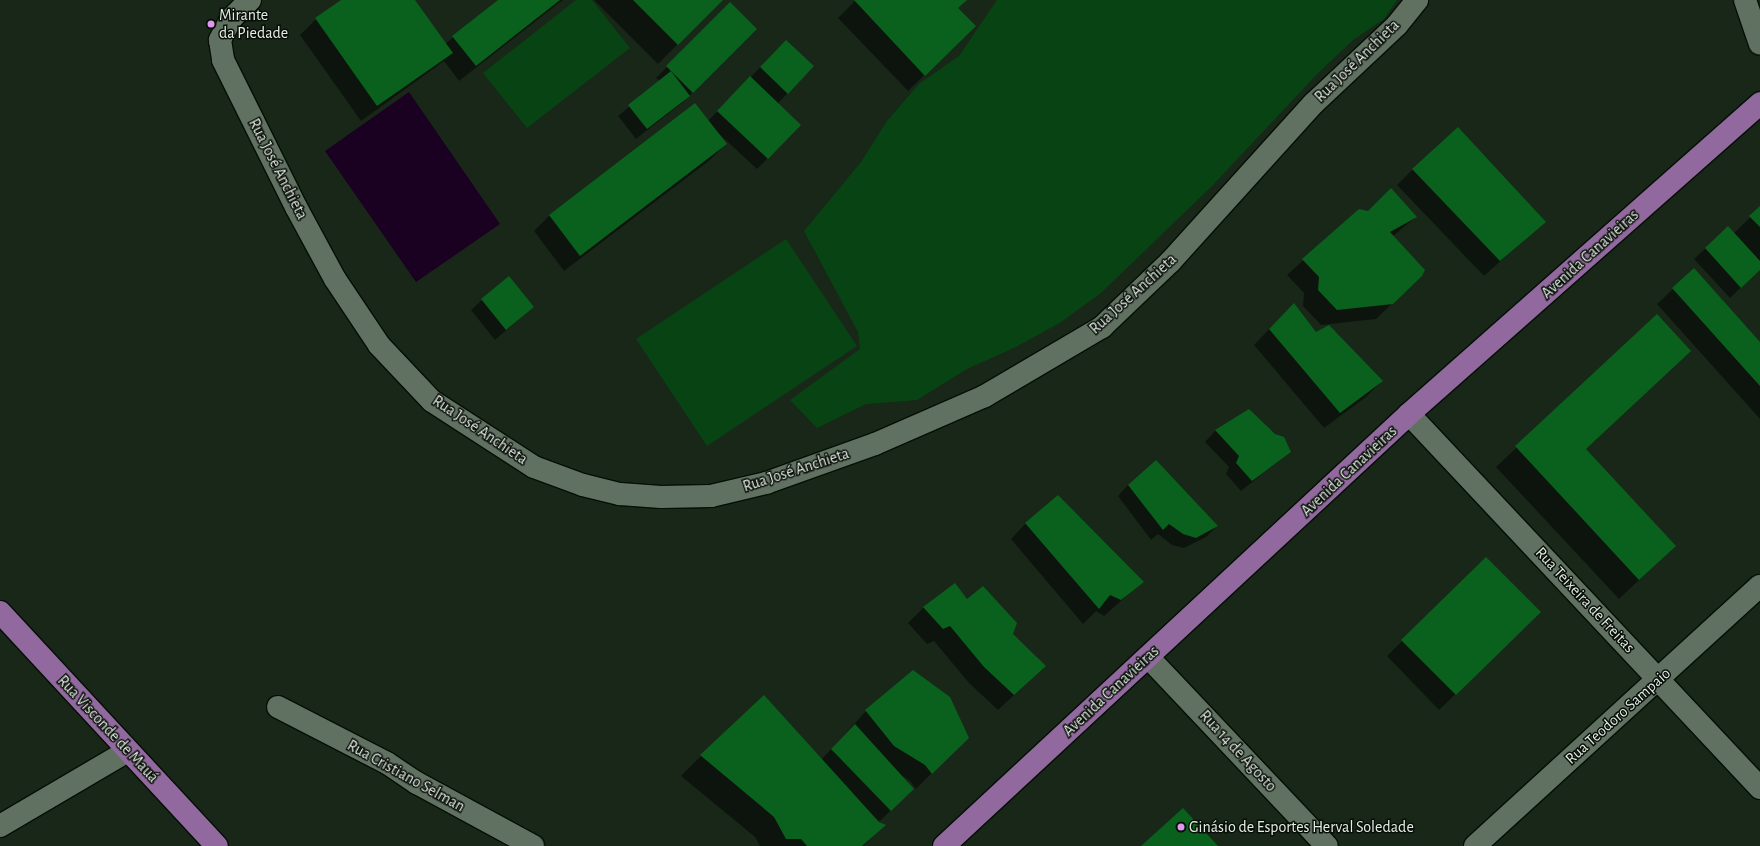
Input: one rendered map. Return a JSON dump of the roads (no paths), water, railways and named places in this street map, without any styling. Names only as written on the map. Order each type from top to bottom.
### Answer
[{"type":"main road","name":"Avenida Canavieiras","points":[[944,846],[1409,414],[1760,103]]},
{"type":"main road","name":"Rua Visconde de Mauá","points":[[0,612],[217,846]]},
{"type":"street","name":"Rua José Anchieta","points":[[250,0],[230,20],[220,40],[223,60],[296,207],[336,279],[379,345],[432,401],[534,467],[583,485],[620,494],[661,497],[711,496],[766,483],[875,444],[985,396],[1102,327],[1171,261],[1222,208],[1313,104],[1397,25],[1417,0]]},
{"type":"street","points":[[1745,0],[1760,44]]},
{"type":"street","name":"Rua Teixeira de Freitas","points":[[1409,414],[1659,678],[1760,788]]},
{"type":"street","name":"Rua Teodoro Sampaio","points":[[1475,846],[1760,586]]},
{"type":"street","name":"Rua 14 de Agosto","points":[[1148,657],[1327,846]]},
{"type":"street","name":"Rua Cristiano Selman","points":[[278,707],[387,763],[417,783],[533,846]]},
{"type":"street","points":[[0,826],[128,751]]},
{"type":"place","name":"Mirante da Piedade","points":[[211,24]]},
{"type":"place","name":"Ginásio de Esportes Herval Soledade","points":[[1181,827]]}]
